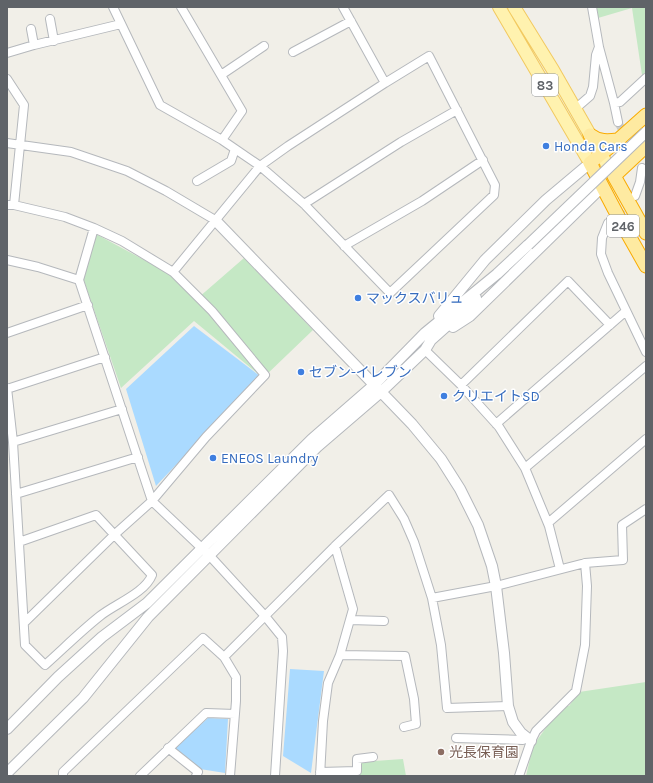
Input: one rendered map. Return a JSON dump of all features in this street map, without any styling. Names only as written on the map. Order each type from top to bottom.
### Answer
[{"type":"highway","points":[[590,164],[646,115]]},
{"type":"highway","points":[[590,135],[603,141],[618,140]]},
{"type":"highway","points":[[614,176],[646,146]]},
{"type":"highway","name":"246","points":[[590,164],[646,266]]},
{"type":"highway","name":"246","points":[[614,176],[646,233]]},
{"type":"main road","name":"83","points":[[499,7],[590,164]]},
{"type":"main road","name":"83","points":[[514,7],[553,70],[614,176]]},
{"type":"street","points":[[113,7],[160,105],[222,140],[260,166],[304,204],[390,293],[494,195],[495,185],[429,56],[385,82],[260,166],[173,272]]},
{"type":"street","points":[[181,7],[242,111],[222,140]]},
{"type":"street","points":[[344,7],[385,82]]},
{"type":"street","points":[[592,7],[599,47],[618,122]]},
{"type":"street","points":[[50,19],[54,41]]},
{"type":"street","points":[[293,52],[351,21]]},
{"type":"street","points":[[7,53],[121,24]]},
{"type":"street","points":[[31,29],[34,45]]},
{"type":"street","points":[[221,75],[264,46]]},
{"type":"street","points":[[575,110],[590,96],[592,92],[596,55],[599,47]]},
{"type":"street","points":[[614,103],[620,102],[646,78]]},
{"type":"street","points":[[7,79],[24,106],[20,144],[10,205],[65,217],[94,228],[122,241],[173,272],[212,311],[266,375],[206,438],[152,501],[114,535],[24,622]]},
{"type":"street","points":[[304,204],[401,142],[457,110]]},
{"type":"street","points":[[7,729],[58,677],[102,637],[147,603],[205,552],[317,447],[428,337],[468,307],[497,274],[646,132]]},
{"type":"street","points":[[7,143],[72,152],[127,171],[166,191],[215,220],[412,424],[441,459],[460,489],[478,525],[492,566],[496,586],[506,667],[508,706],[513,722],[528,738]]},
{"type":"street","points":[[198,181],[232,162],[235,149]]},
{"type":"street","points":[[344,246],[422,201],[483,160]]},
{"type":"street","points":[[378,388],[425,350],[428,337],[483,256],[546,200],[590,164]]},
{"type":"street","points":[[635,196],[640,182],[642,168]]},
{"type":"street","points":[[428,337],[470,316],[614,176]]},
{"type":"street","points":[[608,223],[602,238],[601,254],[608,273],[646,352]]},
{"type":"street","points":[[94,228],[79,280],[152,501],[205,552],[265,616],[282,637],[283,651],[275,776]]},
{"type":"street","points":[[7,260],[38,267],[79,280]]},
{"type":"street","points":[[461,385],[568,281],[610,325]]},
{"type":"street","points":[[7,333],[88,305]]},
{"type":"street","points":[[496,424],[626,311]]},
{"type":"street","points":[[425,350],[461,385],[496,424],[525,468],[548,523],[560,569]]},
{"type":"street","points":[[19,542],[96,515],[152,575],[150,580],[137,592],[100,616],[45,665],[25,645],[13,442],[7,389],[105,357]]},
{"type":"street","points":[[525,468],[646,366]]},
{"type":"street","points":[[13,442],[122,409]]},
{"type":"street","points":[[548,523],[646,439]]},
{"type":"street","points":[[16,494],[138,457]]},
{"type":"street","points":[[224,657],[334,546],[389,495],[404,519],[414,542],[432,598],[441,645],[447,708],[508,706]]},
{"type":"street","points":[[432,598],[496,586],[585,563],[623,560],[622,525],[646,509]]},
{"type":"street","points":[[334,546],[353,609],[340,655],[328,683],[323,721],[320,774],[357,771],[357,759],[373,757]]},
{"type":"street","points":[[7,773],[83,698],[148,617],[205,552]]},
{"type":"street","points":[[456,738],[523,740],[528,738],[536,731],[576,691],[585,646],[587,586],[585,563]]},
{"type":"street","points":[[350,620],[384,621]]},
{"type":"street","points":[[63,776],[63,772],[203,638],[224,657],[236,677],[235,714],[230,776]]},
{"type":"street","points":[[340,655],[406,656],[414,699],[416,724],[404,727]]},
{"type":"street","points":[[140,776],[206,713],[235,714]]},
{"type":"street","points":[[519,776],[528,738]]},
{"type":"street","points":[[168,748],[198,772],[196,776]]},
{"type":"green space","points":[[595,7],[646,7],[646,72],[642,75],[632,8],[598,18]]},
{"type":"green space","points":[[94,233],[172,275],[198,298],[244,258],[313,330],[263,378],[194,321],[121,388],[83,278]]},
{"type":"green space","points":[[646,682],[646,776],[526,776],[533,746],[562,705],[569,706],[579,692]]},
{"type":"green space","points":[[403,759],[406,776],[341,776],[359,775],[360,762]]},
{"type":"water","points":[[194,326],[260,376],[156,486],[126,389]]},
{"type":"water","points":[[290,669],[324,671],[311,773],[283,756]]},
{"type":"water","points":[[208,718],[228,719],[225,773],[200,769],[175,748]]},
{"type":"tunnel","points":[[618,122],[642,168]]},
{"type":"tunnel","points":[[608,223],[632,200]]},
{"type":"place","name":"Honda Cars","points":[[546,146]]},
{"type":"place","name":"マックスバリュ","points":[[358,298]]},
{"type":"place","name":"セブン-イレブン","points":[[301,372]]},
{"type":"place","name":"クリエイトSD","points":[[444,396]]},
{"type":"place","name":"ENEOS Laundry","points":[[213,458]]},
{"type":"place","name":"光長保育園","points":[[441,752]]}]
